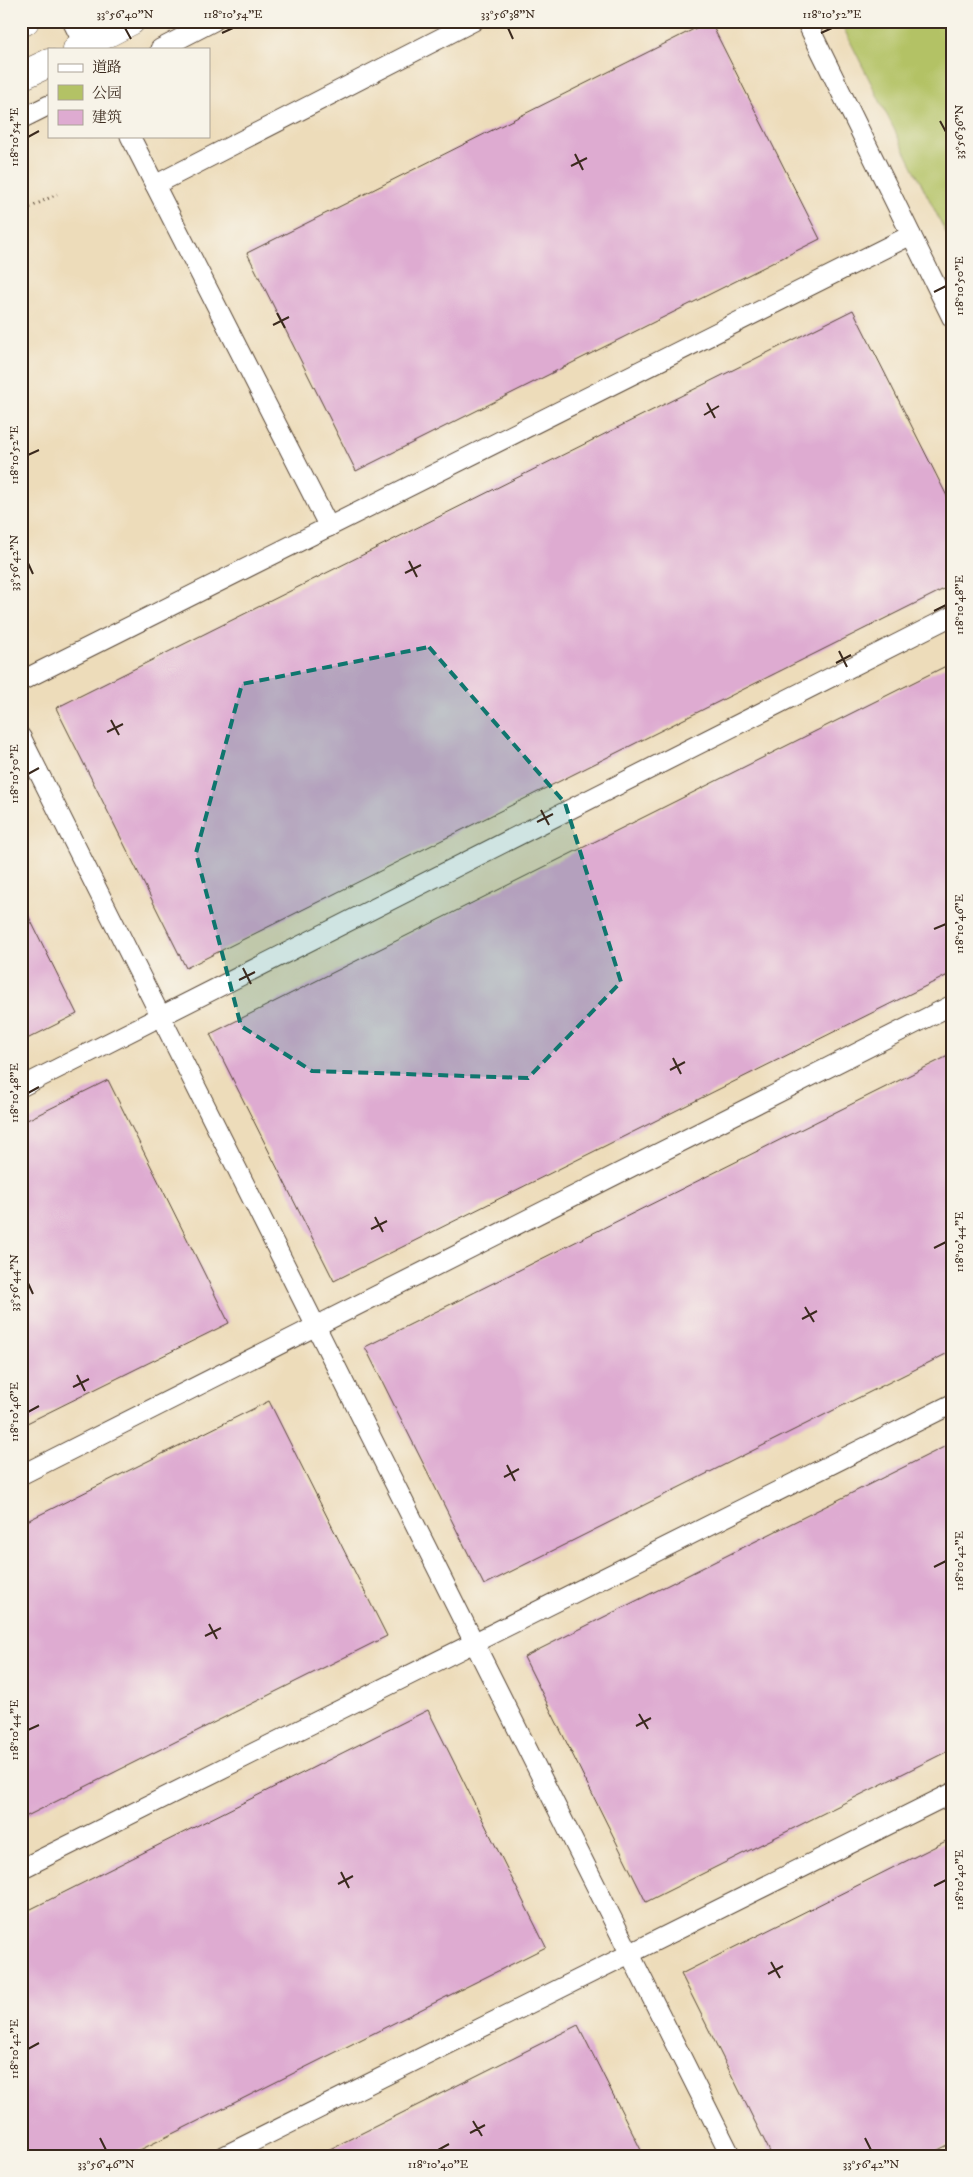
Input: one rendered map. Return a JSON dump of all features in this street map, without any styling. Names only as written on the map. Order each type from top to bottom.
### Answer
[{"type":"main road","points":[[21,23],[25,21]]},
{"type":"main road","points":[[82,48],[131,21]]},
{"type":"main road","points":[[21,76],[48,63]]},
{"type":"lane","points":[[72,21],[82,48]]},
{"type":"lane","points":[[162,48],[214,21]]},
{"type":"lane","points":[[155,185],[474,21]]},
{"type":"lane","points":[[806,21],[952,318]]},
{"type":"lane","points":[[21,119],[48,106]]},
{"type":"lane","points":[[131,138],[329,527]]},
{"type":"lane","points":[[21,682],[911,235]]},
{"type":"lane","points":[[21,1087],[952,616]]},
{"type":"lane","points":[[21,737],[731,2156]]},
{"type":"lane","points":[[21,1475],[952,1006]]},
{"type":"lane","points":[[21,1869],[952,1404]]},
{"type":"lane","points":[[224,2156],[952,1793]]},
{"type":"path","points":[[21,212],[57,194]]},
{"type":"highlighted area","points":[[429,647],[565,803],[621,982],[528,1078],[312,1071],[241,1026],[196,853],[242,684]]},
{"type":"green space","points":[[840,21],[952,21],[952,245]]},
{"type":"building","points":[[710,21],[820,239],[356,471],[247,253]]},
{"type":"building","points":[[853,310],[952,506],[952,585],[186,968],[56,708]]},
{"type":"building","points":[[952,663],[952,973],[334,1281],[210,1034]]},
{"type":"building","points":[[21,901],[77,1014],[21,1042]]},
{"type":"building","points":[[952,1054],[952,1351],[484,1585],[365,1347]]},
{"type":"building","points":[[108,1080],[229,1323],[21,1426],[21,1123]]},
{"type":"building","points":[[269,1401],[387,1636],[21,1819],[21,1524]]},
{"type":"building","points":[[952,1443],[952,1749],[646,1902],[524,1657]]},
{"type":"building","points":[[428,1710],[546,1947],[128,2156],[21,2156],[21,1914]]},
{"type":"building","points":[[952,1838],[952,2143],[926,2156],[772,2156],[681,1974]]},
{"type":"building","points":[[578,2025],[644,2156],[316,2156]]}]
